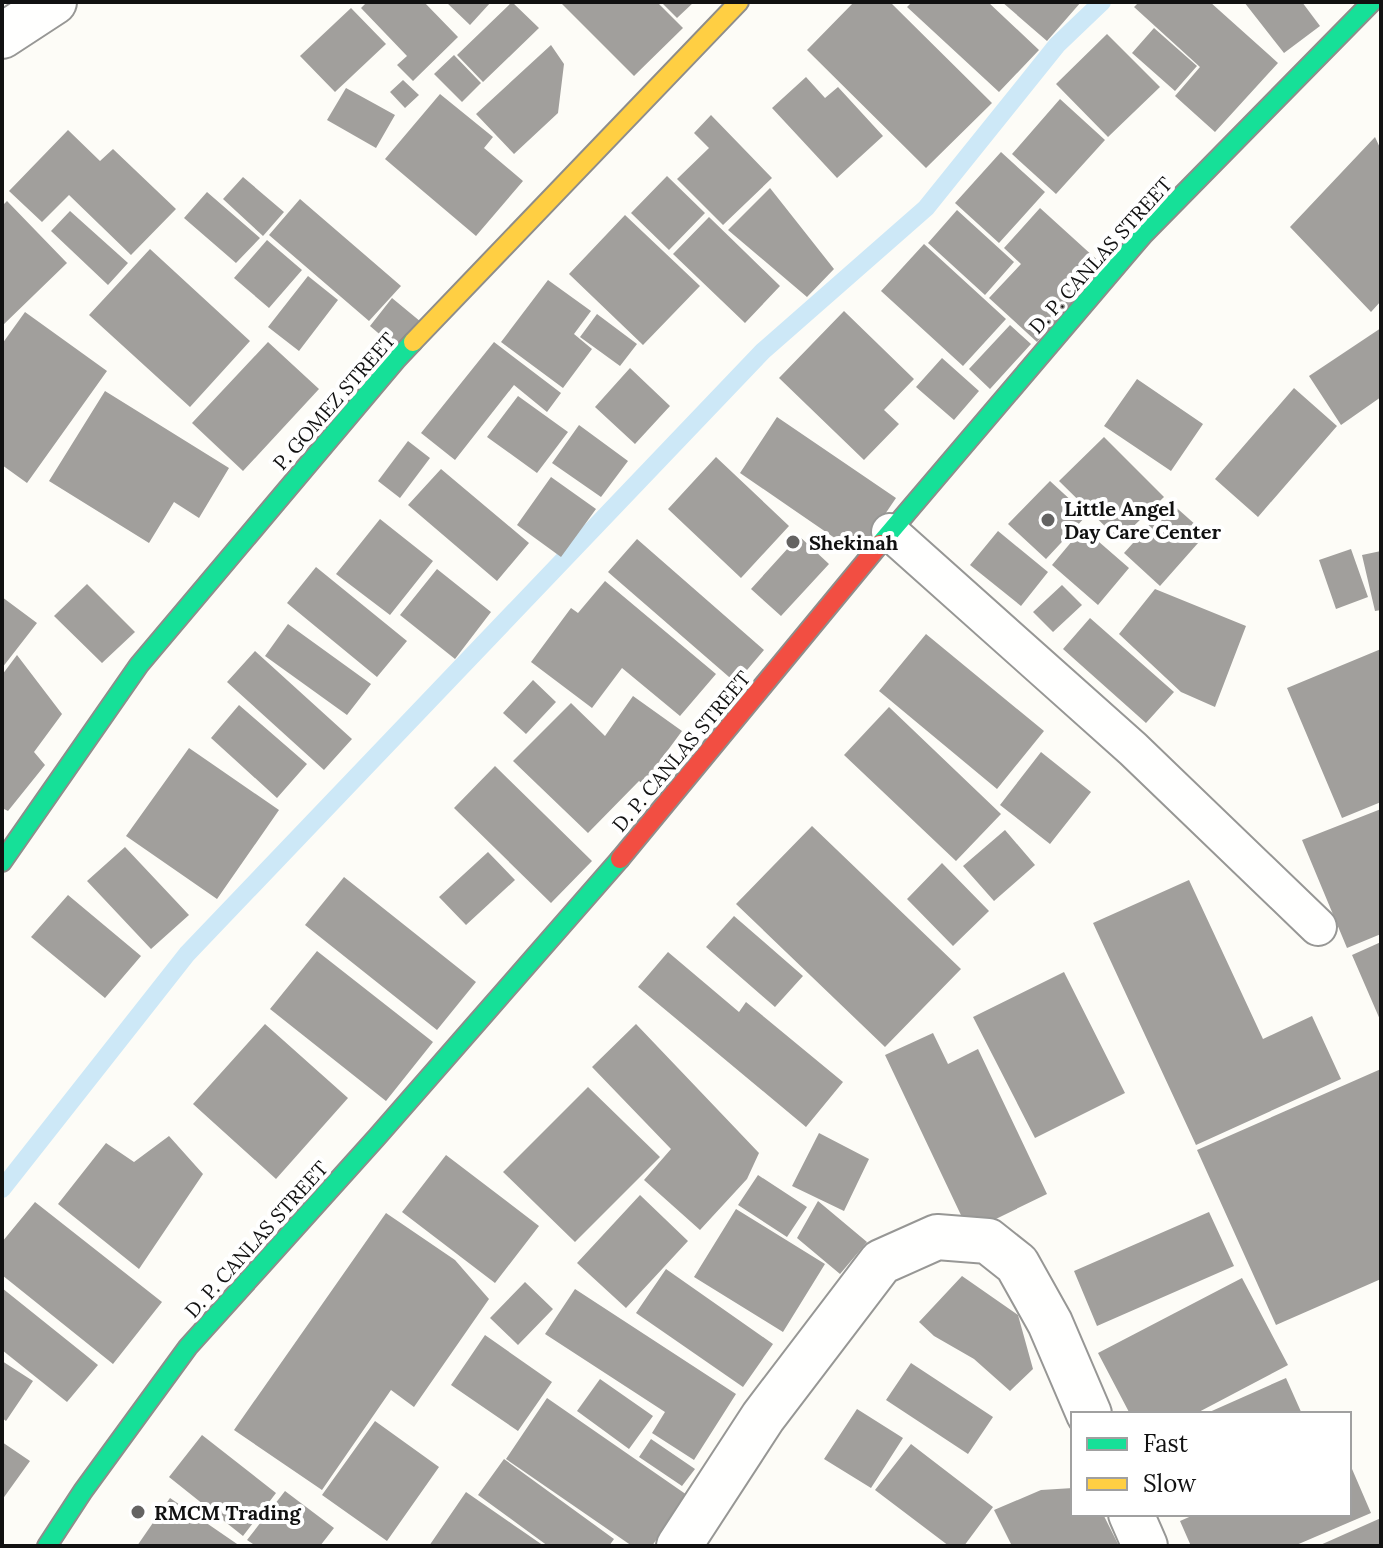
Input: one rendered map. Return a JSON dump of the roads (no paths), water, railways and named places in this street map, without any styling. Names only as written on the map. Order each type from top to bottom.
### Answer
[{"type":"main road","name":"P. GOMEZ STREET","points":[[2,862],[139,665],[397,359],[739,2]]},
{"type":"main road","name":"D. P. CANLAS STREET","points":[[47,1546],[83,1491],[188,1347],[377,1137],[647,828],[890,532],[1143,235],[1372,2]]},
{"type":"street","points":[[2,36],[54,2]]},
{"type":"street","points":[[679,1546],[763,1417],[881,1262],[937,1237],[988,1241],[1017,1264],[1050,1323],[1088,1412]]},
{"type":"street","points":[[1132,1516],[1145,1546]]},
{"type":"lane","points":[[890,532],[1133,749],[1318,927]]},
{"type":"waterway","points":[[2,1189],[187,954],[763,351],[926,208],[1057,45],[1102,2]]},
{"type":"place","name":"Little Angel Day Care Center","points":[[1048,520]]},
{"type":"place","name":"Shekinah","points":[[793,542]]},
{"type":"place","name":"RMCM Trading","points":[[138,1512]]}]
